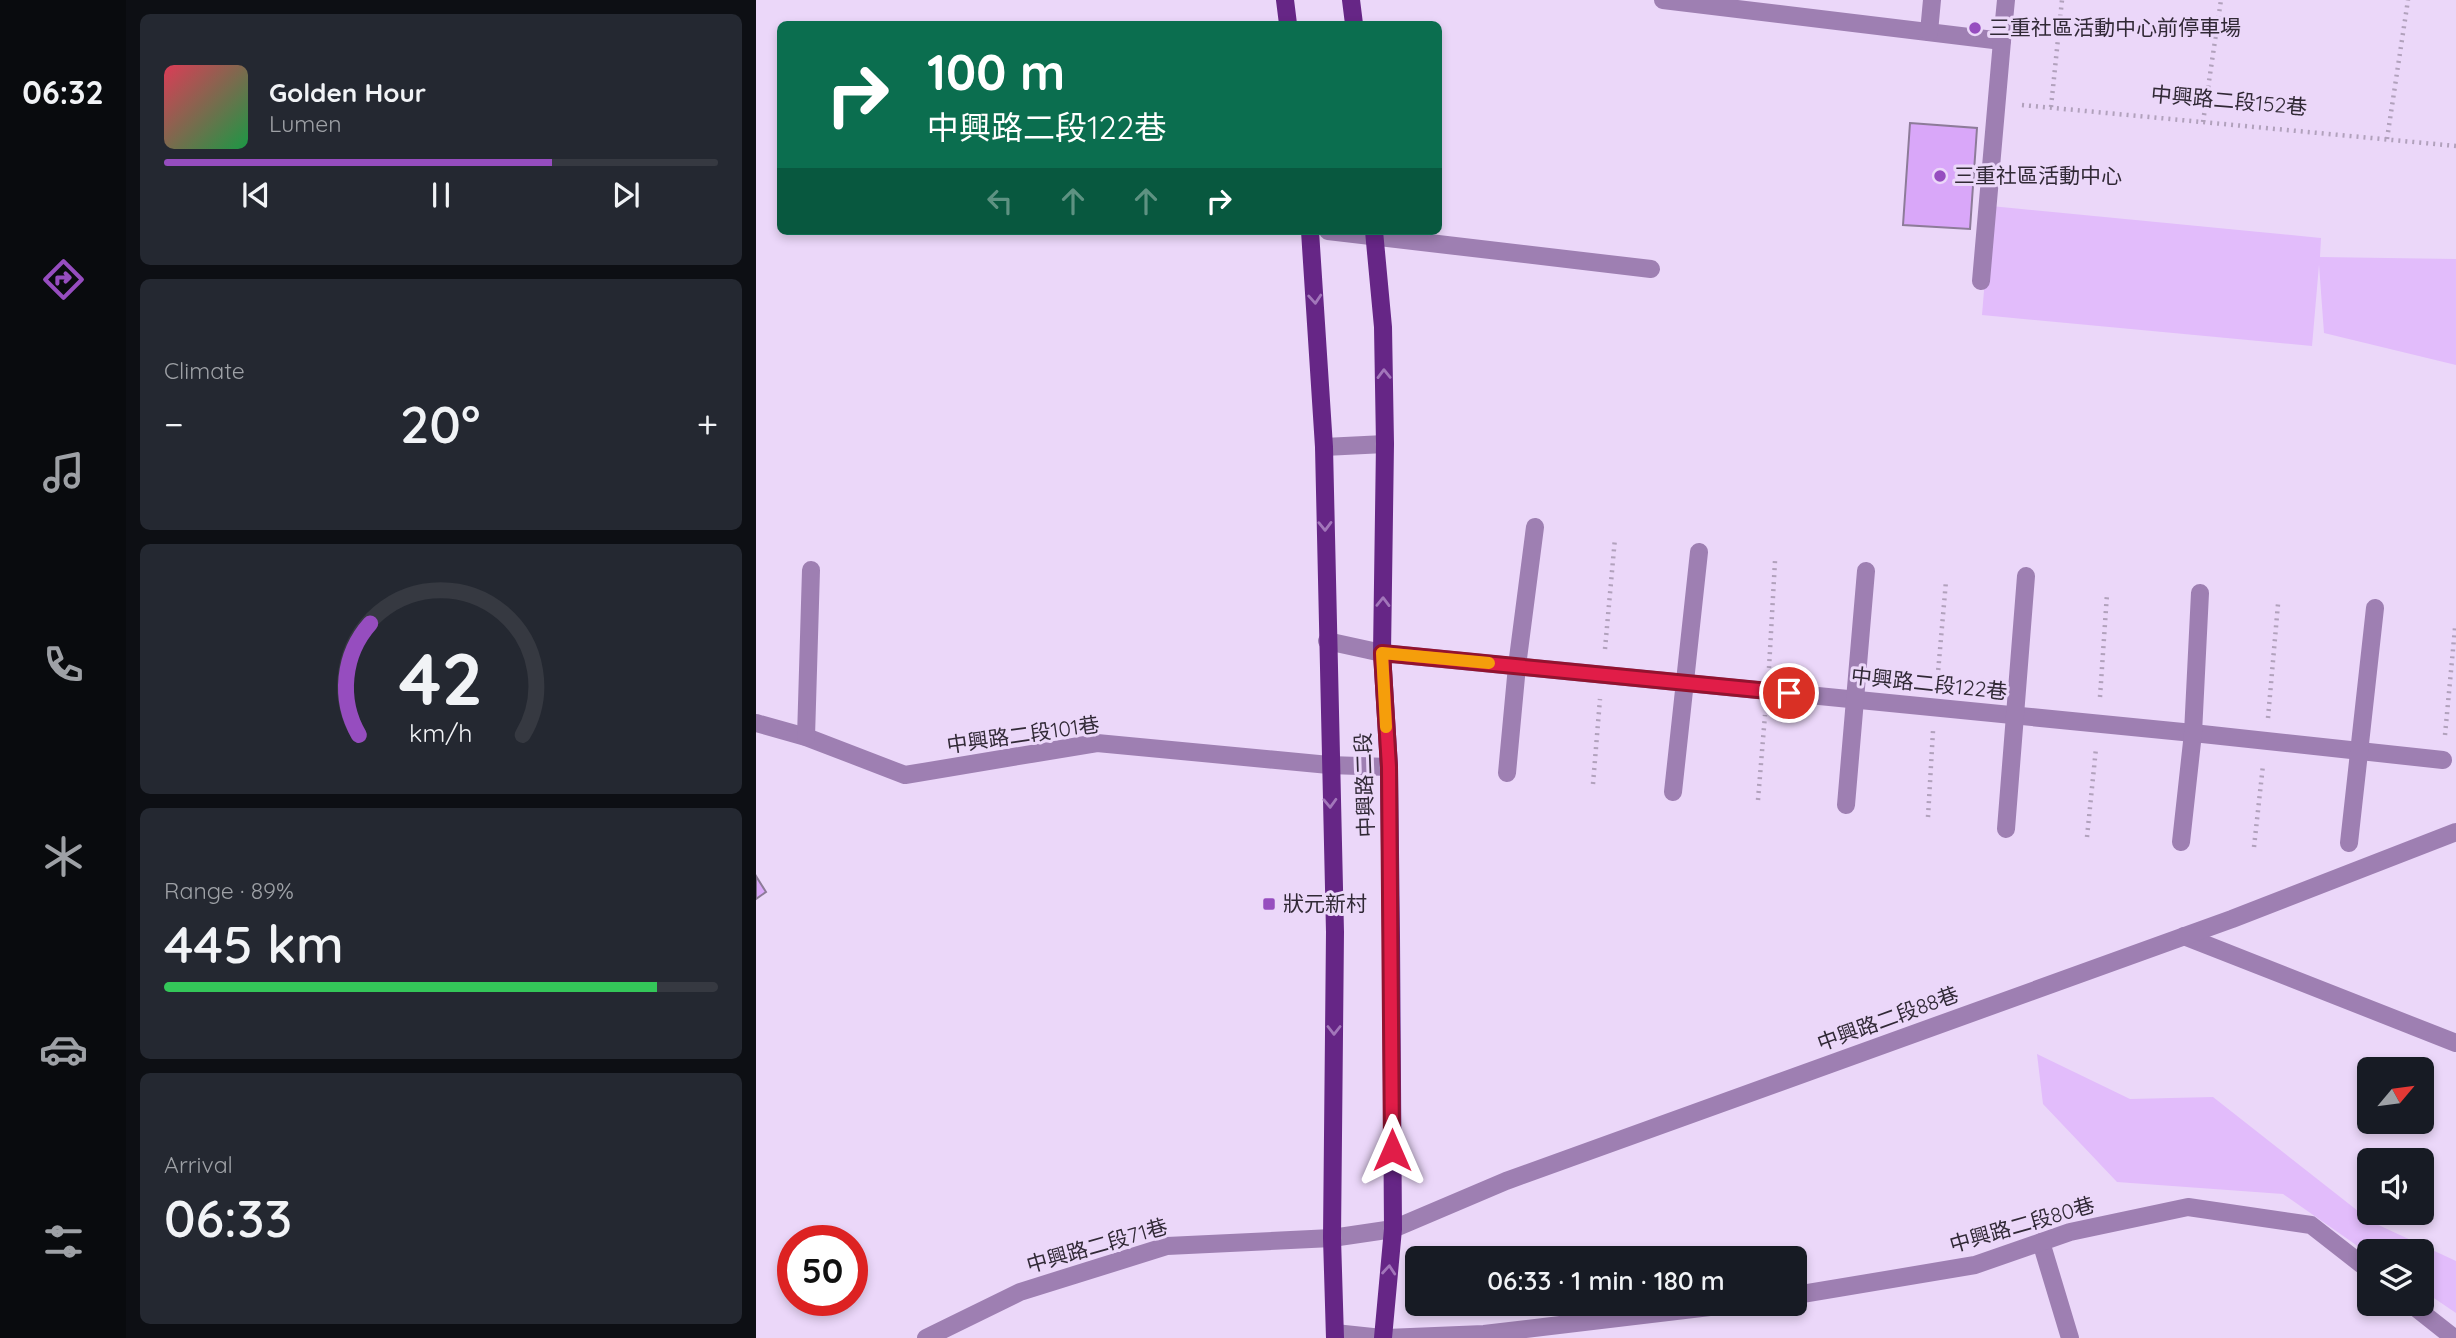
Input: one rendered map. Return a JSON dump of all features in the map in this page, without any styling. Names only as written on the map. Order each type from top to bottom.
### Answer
[{"type":"main road","points":[[1285,0],[1288,21]]},
{"type":"main road","points":[[1351,0],[1354,21]]},
{"type":"main road","name":"中興路二段","points":[[1310,235],[1324,447],[1329,765],[1335,932],[1332,1238],[1335,1336]]},
{"type":"main road","name":"中興路二段","points":[[1374,235],[1383,327],[1385,444],[1382,653],[1389,767],[1393,1229],[1384,1338]]},
{"type":"lane","points":[[1663,0],[2002,41]]},
{"type":"lane","points":[[1929,32],[1932,0]]},
{"type":"lane","points":[[1981,281],[2006,0]]},
{"type":"lane","points":[[1382,235],[1651,269]]},
{"type":"lane","points":[[1324,447],[1385,444]]},
{"type":"lane","points":[[1507,773],[1517,666],[1535,527]]},
{"type":"lane","points":[[1672,792],[1699,552]]},
{"type":"lane","points":[[806,737],[811,570]]},
{"type":"lane","points":[[1846,805],[1866,571]]},
{"type":"lane","points":[[2006,829],[2026,576]]},
{"type":"lane","points":[[2181,842],[2193,733],[2200,593]]},
{"type":"lane","points":[[2349,844],[2375,608]]},
{"type":"lane","name":"中興路二段122巷","points":[[1327,641],[1382,653],[2098,723],[2443,760]]},
{"type":"lane","name":"中興路二段101巷","points":[[756,723],[806,737],[905,775],[1097,743],[1329,765],[1389,767]]},
{"type":"lane","name":"中興路二段88巷","points":[[1332,1238],[1393,1229],[1506,1181],[2184,936],[2456,832]]},
{"type":"lane","points":[[2184,936],[2456,1043]]},
{"type":"lane","name":"中興路二段80巷","points":[[1807,1293],[1975,1265],[2070,1232],[2188,1207],[2311,1225],[2357,1261]]},
{"type":"lane","name":"中興路二段71巷","points":[[926,1338],[1020,1292],[1167,1246],[1332,1238]]},
{"type":"lane","points":[[2041,1242],[2070,1338]]},
{"type":"lane","points":[[1335,1336],[1384,1338],[1484,1334],[1635,1316]]},
{"type":"lane","points":[[2426,1316],[2454,1338]]},
{"type":"path","points":[[2051,107],[2062,0]]},
{"type":"path","points":[[2203,122],[2221,0]]},
{"type":"path","points":[[2387,139],[2408,0]]},
{"type":"path","name":"中興路二段152巷","points":[[1997,103],[2456,146]]},
{"type":"path","points":[[1594,784],[1615,538]]},
{"type":"path","points":[[1758,800],[1775,561]]},
{"type":"path","points":[[1928,817],[1946,580]]},
{"type":"path","points":[[2087,837],[2107,594]]},
{"type":"path","points":[[2254,847],[2278,604]]},
{"type":"path","points":[[2443,760],[2455,628]]},
{"type":"shaded area","points":[[1991,206],[2321,238],[2320,257],[2456,259],[2456,365],[2324,333],[2319,265],[2312,346],[1982,315]]},
{"type":"shaded area","points":[[2037,1054],[2130,1099],[2213,1097],[2357,1210],[2357,1225],[2378,1225],[2409,1239],[2357,1239],[2357,1246],[2283,1194],[2117,1182],[2043,1104]]},
{"type":"shaded area","points":[[2434,1251],[2456,1261],[2456,1313],[2434,1298]]},
{"type":"building","name":"三重社區活動中心","points":[[1910,123],[1977,128],[1970,229],[1903,225]]},
{"type":"building","points":[[756,876],[766,892],[756,899]]},
{"type":"slow traffic","points":[[1386,727],[1382,653],[1489,663]]},
{"type":"place","name":"三重社區活動中心前停車場","points":[[1975,28]]},
{"type":"place","name":"三重社區活動中心","points":[[1940,176]]},
{"type":"place","name":"狀元新村","points":[[1269,904]]},
{"type":"route","points":[[1392,1150],[1389,767],[1382,653],[1789,693]]}]
